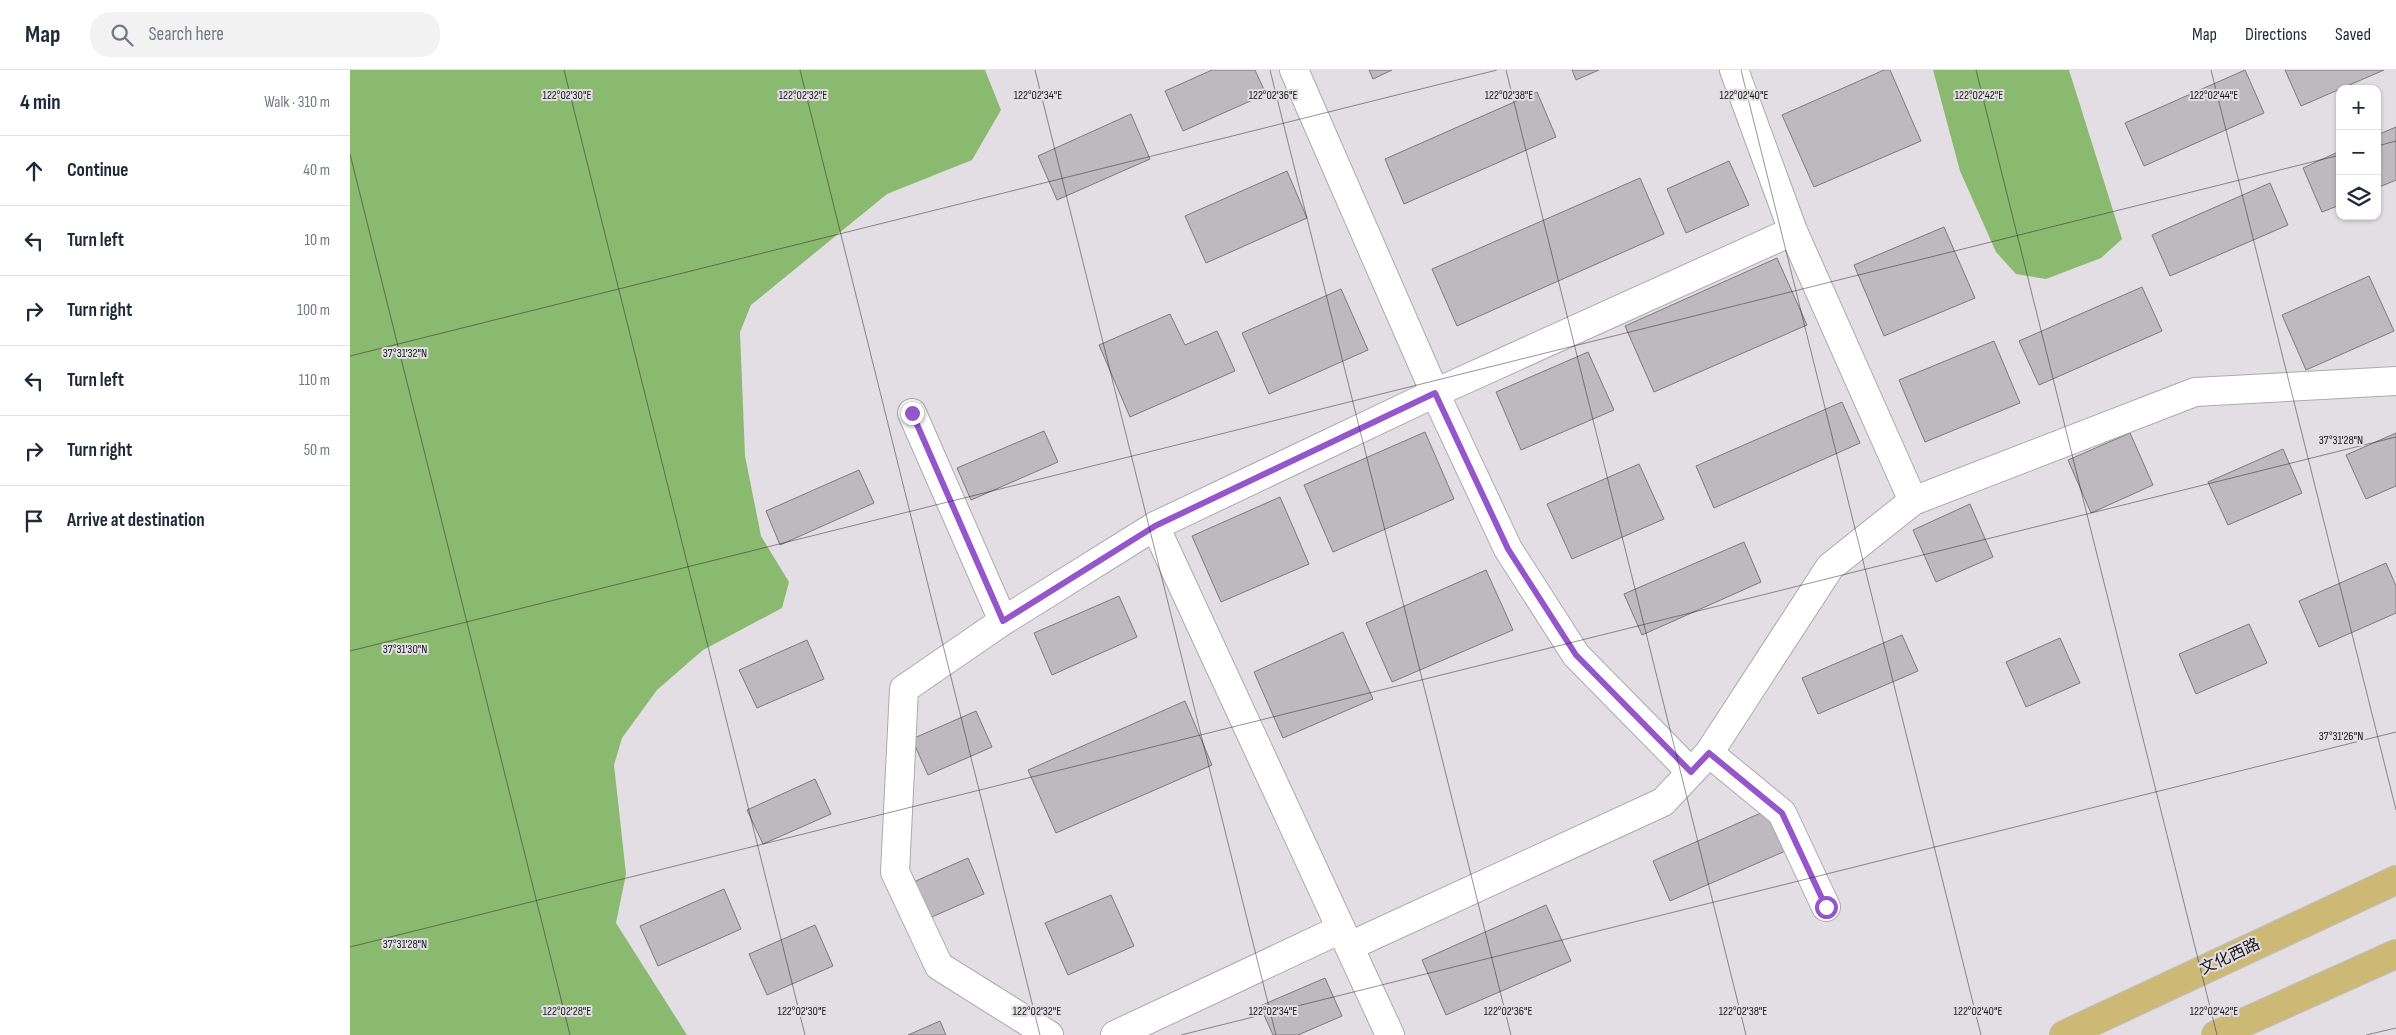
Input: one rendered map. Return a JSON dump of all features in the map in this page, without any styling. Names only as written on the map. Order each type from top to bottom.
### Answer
[{"type":"main road","name":"文化西路","points":[[2064,1035],[2396,880]]},
{"type":"main road","points":[[2216,1035],[2396,954]]},
{"type":"lane","points":[[1294,70],[1435,393],[1508,549],[1576,655],[1700,763],[1782,813],[1826,907]]},
{"type":"lane","points":[[1734,70],[1793,231],[1912,501]]},
{"type":"lane","points":[[1049,1035],[939,966],[895,872],[904,689],[1003,621],[1155,526],[1435,393],[1793,231]]},
{"type":"lane","points":[[1115,1035],[1663,802],[1700,763],[1830,568],[1912,501],[2195,392],[2396,381]]},
{"type":"lane","points":[[912,413],[1003,621]]},
{"type":"lane","points":[[1155,526],[1390,1035]]},
{"type":"green space","points":[[350,70],[985,70],[1001,110],[972,160],[887,194],[751,305],[740,332],[745,456],[761,536],[789,582],[782,608],[703,650],[657,690],[622,738],[614,765],[626,874],[616,923],[687,1035],[350,1035]]},
{"type":"green space","points":[[1933,70],[2069,70],[2122,239],[2101,258],[2046,279],[2016,274],[1996,252],[1960,171]]},
{"type":"building","points":[[1212,70],[1255,70],[1266,94],[1183,131],[1165,91]]},
{"type":"building","points":[[1369,70],[1392,70],[1373,79]]},
{"type":"building","points":[[1572,70],[1599,70],[1576,80]]},
{"type":"building","points":[[1884,70],[1890,70],[1921,141],[1814,187],[1782,115]]},
{"type":"building","points":[[2245,70],[2264,113],[2144,166],[2125,123]]},
{"type":"building","points":[[2285,70],[2384,70],[2349,85],[2336,85],[2336,91],[2301,106]]},
{"type":"building","points":[[1537,92],[1556,137],[1404,204],[1385,159]]},
{"type":"building","points":[[1131,114],[1150,159],[1057,200],[1038,156]]},
{"type":"building","points":[[2396,127],[2396,180],[2381,186],[2381,175],[2381,133]]},
{"type":"building","points":[[2336,153],[2336,207],[2322,212],[2303,168]]},
{"type":"building","points":[[1729,161],[1749,205],[1686,233],[1667,189]]},
{"type":"building","points":[[1287,171],[1307,218],[1206,263],[1185,216]]},
{"type":"building","points":[[1640,178],[1664,234],[1457,326],[1432,269]]},
{"type":"building","points":[[2270,183],[2288,225],[2170,276],[2152,235]]},
{"type":"building","points":[[1944,227],[1975,298],[1884,336],[1854,265]]},
{"type":"building","points":[[1777,258],[1807,325],[1654,392],[1625,326]]},
{"type":"building","points":[[2369,276],[2394,331],[2306,370],[2282,315]]},
{"type":"building","points":[[2142,287],[2162,331],[2039,385],[2019,341]]},
{"type":"building","points":[[1341,289],[1368,350],[1269,394],[1242,333]]},
{"type":"building","points":[[1170,314],[1185,345],[1217,331],[1235,371],[1130,417],[1099,345]]},
{"type":"building","points":[[1994,341],[2020,403],[1925,442],[1899,380]]},
{"type":"building","points":[[1588,352],[1614,410],[1521,450],[1496,392]]},
{"type":"building","points":[[1842,402],[1860,443],[1714,508],[1696,466]]},
{"type":"building","points":[[1044,431],[1058,462],[971,500],[957,468]]},
{"type":"building","points":[[1425,432],[1454,499],[1333,552],[1304,485]]},
{"type":"building","points":[[2130,433],[2153,485],[2091,513],[2068,460]]},
{"type":"building","points":[[2396,433],[2396,486],[2366,499],[2346,455]]},
{"type":"building","points":[[2283,449],[2302,493],[2228,525],[2208,482]]},
{"type":"building","points":[[1639,464],[1664,519],[1572,559],[1547,504]]},
{"type":"building","points":[[859,470],[874,503],[780,545],[766,511]]},
{"type":"building","points":[[1280,497],[1309,564],[1221,602],[1192,536]]},
{"type":"building","points":[[1970,504],[1993,557],[1936,582],[1913,530]]},
{"type":"building","points":[[1744,542],[1761,582],[1642,635],[1624,594]]},
{"type":"building","points":[[2386,563],[2396,586],[2396,613],[2319,647],[2299,601]]},
{"type":"building","points":[[1486,570],[1513,630],[1392,682],[1366,623]]},
{"type":"building","points":[[1119,596],[1137,637],[1052,675],[1034,633]]},
{"type":"building","points":[[2249,624],[2267,663],[2196,694],[2179,654]]},
{"type":"building","points":[[1343,632],[1373,699],[1283,738],[1254,672]]},
{"type":"building","points":[[1902,635],[1918,671],[1818,714],[1802,678]]},
{"type":"building","points":[[2060,638],[2080,683],[2026,707],[2006,662]]},
{"type":"building","points":[[807,640],[824,679],[757,708],[739,670]]},
{"type":"building","points":[[1185,701],[1212,765],[1056,833],[1028,770]]},
{"type":"building","points":[[976,711],[992,747],[928,775],[912,739]]},
{"type":"building","points":[[815,779],[831,814],[763,844],[747,810]]},
{"type":"building","points":[[1772,808],[1790,849],[1670,901],[1653,861]]},
{"type":"building","points":[[968,858],[984,894],[925,920],[909,884]]},
{"type":"building","points":[[724,889],[741,929],[658,966],[640,926]]},
{"type":"building","points":[[1111,895],[1134,946],[1068,975],[1045,923]]},
{"type":"building","points":[[1546,905],[1571,961],[1446,1015],[1422,960]]},
{"type":"building","points":[[815,925],[833,966],[767,995],[749,954]]},
{"type":"building","points":[[1325,978],[1342,1016],[1298,1035],[1273,1035],[1260,1006]]},
{"type":"building","points":[[940,1021],[946,1035],[908,1035]]},
{"type":"route","points":[[912,413],[1003,621],[1155,526],[1435,393],[1508,549],[1576,655],[1691,772],[1709,753],[1782,813],[1826,907]]}]
